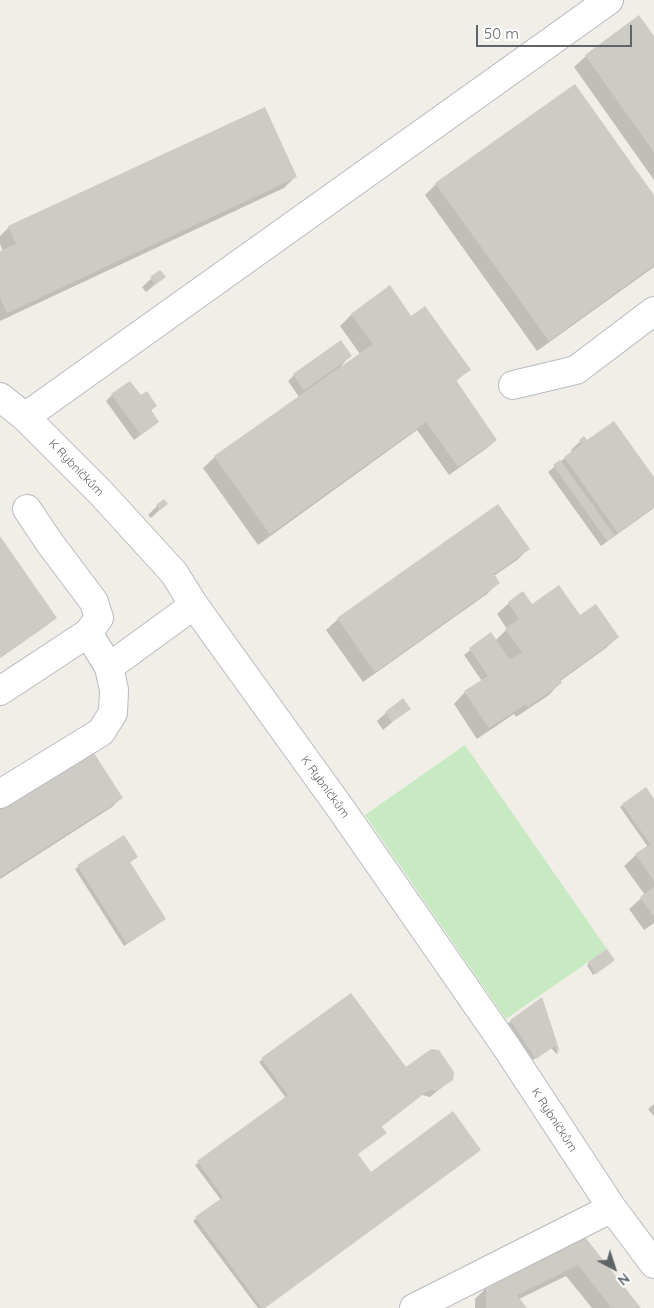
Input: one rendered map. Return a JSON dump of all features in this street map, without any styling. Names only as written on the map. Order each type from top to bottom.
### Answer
[{"type":"street","points":[[9,409],[608,0]]},
{"type":"street","points":[[513,385],[576,370],[650,324]]},
{"type":"street","name":"K Rybníčkům","points":[[9,409],[100,493],[174,573],[194,605],[341,809],[496,1032],[612,1208],[654,1264]]},
{"type":"street","points":[[0,691],[88,633],[99,618],[94,602],[27,509]]},
{"type":"street","points":[[109,667],[194,605]]},
{"type":"street","points":[[0,794],[101,732],[113,713],[114,690],[109,667],[88,633]]},
{"type":"street","points":[[414,1308],[612,1208]]},
{"type":"green space","points":[[465,745],[607,949],[506,1019],[365,815]]},
{"type":"building","points":[[639,15],[654,36],[654,152],[585,55]]},
{"type":"building","points":[[575,84],[654,195],[654,265],[549,341],[435,183]]},
{"type":"building","points":[[265,107],[297,177],[7,313],[0,297],[0,251],[16,244],[8,226]]},
{"type":"building","points":[[160,270],[166,277],[155,285],[150,277]]},
{"type":"building","points":[[390,285],[411,316],[425,306],[471,370],[456,380],[497,440],[458,467],[426,422],[270,534],[214,456],[373,344],[351,314]]},
{"type":"building","points":[[341,340],[352,356],[304,390],[293,374]]},
{"type":"building","points":[[130,381],[141,395],[147,391],[157,406],[151,410],[159,422],[141,435],[111,394]]},
{"type":"building","points":[[614,421],[654,477],[654,507],[618,533],[564,457],[582,444],[579,440],[584,436],[587,440]]},
{"type":"building","points":[[560,460],[615,536],[607,541],[553,465]]},
{"type":"building","points":[[164,499],[168,504],[160,510],[156,505]]},
{"type":"building","points":[[498,504],[530,549],[494,574],[500,583],[375,672],[337,618]]},
{"type":"building","points":[[0,536],[57,618],[0,657]]},
{"type":"building","points":[[559,585],[580,615],[596,604],[619,637],[560,680],[562,683],[528,707],[526,704],[489,728],[464,691],[488,676],[469,648],[491,632],[510,660],[522,652],[505,629],[519,619],[508,602],[523,591],[532,604]]},
{"type":"building","points":[[403,698],[411,709],[392,722],[385,712]]},
{"type":"building","points":[[92,750],[123,798],[0,877],[0,808]]},
{"type":"building","points":[[646,787],[654,799],[654,881],[635,854],[650,844],[622,804]]},
{"type":"building","points":[[124,835],[138,857],[130,862],[166,919],[127,944],[77,865]]},
{"type":"building","points":[[654,887],[654,917],[640,897]]},
{"type":"building","points":[[607,949],[615,960],[596,974],[588,962]]},
{"type":"building","points":[[351,993],[406,1067],[431,1049],[439,1050],[454,1072],[453,1080],[437,1091],[429,1090],[381,1126],[387,1133],[358,1154],[371,1172],[453,1111],[481,1150],[265,1308],[262,1308],[195,1217],[223,1197],[197,1161],[288,1095],[261,1058]]},
{"type":"building","points":[[542,997],[560,1052],[555,1046],[536,1059],[510,1020]]},
{"type":"building","points":[[585,1237],[641,1308],[612,1308],[578,1265],[517,1295],[527,1308],[486,1308],[486,1286]]}]
